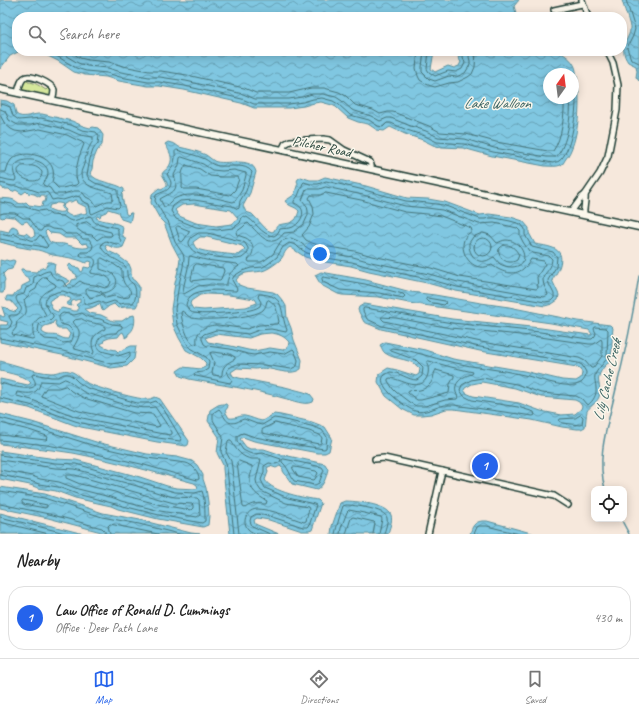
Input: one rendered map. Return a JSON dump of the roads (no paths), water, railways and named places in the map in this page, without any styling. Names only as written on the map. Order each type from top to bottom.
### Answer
[{"type":"street","points":[[554,10],[582,2],[586,12]]},
{"type":"street","points":[[571,212],[600,174],[608,156],[618,110],[618,85],[613,63],[610,56]]},
{"type":"street","points":[[18,93],[23,79],[26,77],[33,77],[53,89],[52,100]]},
{"type":"street","name":"Pilcher Road","points":[[0,89],[639,227]]},
{"type":"street","points":[[282,150],[285,144],[290,141],[330,140],[344,150],[370,162],[371,169]]},
{"type":"street","points":[[584,215],[583,209],[586,199],[585,195]]},
{"type":"street","points":[[375,459],[384,458],[554,496],[568,505]]},
{"type":"street","points":[[428,534],[442,471]]},
{"type":"water","points":[[0,0],[519,0],[514,6],[516,12],[12,12],[12,55],[0,69]]},
{"type":"water","points":[[622,0],[639,0],[639,81],[636,77],[636,66],[628,62],[625,56],[627,56],[627,38],[630,31],[627,12],[626,12]]},
{"type":"water","name":"Lake Walloon","points":[[48,56],[433,56],[431,69],[435,72],[448,66],[454,68],[459,66],[461,62],[458,58],[459,56],[566,56],[574,64],[575,68],[543,68],[543,104],[579,104],[579,108],[574,142],[570,152],[561,165],[545,166],[492,156],[463,148],[435,146],[390,127],[384,131],[377,130],[368,124],[348,118],[332,105],[321,102],[289,108],[254,108],[241,103],[184,90],[159,86],[148,86],[106,77],[85,75],[74,72]]},
{"type":"water","points":[[0,100],[7,101],[14,105],[16,114],[19,116],[42,114],[72,121],[90,128],[98,128],[103,135],[102,145],[97,151],[90,173],[96,179],[124,189],[122,197],[126,214],[128,215],[132,213],[130,222],[121,219],[118,212],[108,209],[106,212],[101,214],[100,217],[97,216],[96,218],[123,227],[122,234],[126,240],[123,247],[117,248],[107,245],[105,246],[108,251],[117,255],[129,264],[132,279],[139,286],[139,295],[136,307],[118,308],[114,304],[103,311],[100,304],[84,309],[89,313],[101,315],[113,321],[122,321],[134,315],[134,326],[128,336],[125,338],[123,332],[118,337],[109,338],[101,343],[101,345],[118,352],[131,346],[136,346],[134,359],[127,366],[111,368],[62,355],[0,342],[0,325],[7,325],[8,322],[0,320],[0,315],[3,317],[5,316],[2,307],[15,312],[18,309],[11,301],[7,301],[7,296],[13,296],[21,290],[22,286],[30,282],[29,279],[25,277],[21,269],[36,272],[46,267],[48,262],[52,262],[55,264],[55,273],[70,281],[63,286],[64,287],[71,283],[72,280],[76,279],[77,275],[68,267],[70,264],[73,267],[79,268],[81,272],[83,271],[84,267],[89,268],[92,262],[89,261],[86,263],[38,250],[0,242],[0,230],[9,232],[13,226],[17,228],[19,233],[26,233],[31,237],[35,236],[34,230],[27,221],[22,223],[15,217],[0,217],[0,198],[12,199],[20,204],[26,202],[29,205],[42,207],[46,198],[44,195],[41,195],[40,197],[26,191],[22,194],[16,190],[12,192],[9,189],[4,190],[0,187]],"holes":[[[77,200],[78,203],[86,207],[87,212],[74,216],[69,215],[65,212],[66,210],[63,207],[64,204]],[[63,204],[61,208],[64,210],[63,212],[57,212],[49,209],[50,205]],[[47,230],[50,233],[59,234],[65,238],[76,238],[82,244],[87,243],[89,247],[80,248],[52,243],[49,241],[45,232]],[[59,295],[64,295],[71,300],[66,304],[72,306],[72,301],[80,299],[80,302],[76,305],[78,307],[78,311],[62,308],[58,312],[53,310],[49,302]],[[56,321],[55,324],[58,329],[66,329],[70,334],[68,339],[42,332],[46,326]]]},
{"type":"water","points":[[168,142],[179,147],[196,151],[206,155],[214,161],[244,162],[253,167],[256,172],[250,193],[243,206],[246,212],[252,214],[267,230],[272,232],[278,226],[295,220],[299,211],[285,201],[294,195],[298,183],[297,181],[301,177],[310,180],[318,180],[325,177],[366,186],[407,198],[428,199],[445,202],[480,215],[489,214],[511,217],[523,221],[529,228],[529,233],[535,244],[553,248],[560,254],[561,259],[559,268],[552,280],[559,295],[558,300],[545,306],[456,291],[351,266],[319,261],[305,257],[290,247],[281,259],[271,267],[261,271],[242,274],[236,280],[239,285],[247,288],[273,292],[283,301],[286,306],[287,318],[294,340],[302,360],[301,369],[285,372],[261,368],[237,368],[231,372],[233,376],[239,378],[285,387],[310,394],[314,399],[313,402],[298,402],[260,392],[180,376],[177,371],[183,367],[201,369],[205,367],[206,363],[201,358],[186,350],[173,325],[171,309],[180,259],[172,244],[164,223],[151,203],[152,194],[159,188],[161,189],[167,186],[162,174],[171,162],[171,156],[165,144]],"holes":[[[194,204],[231,210],[238,218],[232,224],[216,226],[196,223],[179,216],[175,210],[182,205]],[[200,237],[207,237],[239,245],[245,249],[240,254],[236,255],[215,253],[203,251],[196,247],[193,242]],[[200,295],[229,295],[255,299],[257,303],[246,307],[204,310],[193,309],[190,304],[191,301]],[[271,333],[281,336],[289,342],[288,347],[283,350],[270,348],[254,351],[208,342],[205,338],[216,334],[249,338],[260,334]]]},
{"type":"water","points":[[0,260],[15,261],[12,269],[7,270],[3,274],[5,280],[3,293],[0,293]]},
{"type":"water","points":[[321,272],[366,280],[411,292],[509,307],[578,321],[610,325],[613,328],[611,360],[602,369],[599,375],[599,397],[587,411],[585,427],[577,429],[562,427],[532,420],[454,409],[446,409],[431,414],[414,415],[402,409],[386,396],[378,382],[379,374],[388,368],[416,376],[419,374],[420,369],[408,361],[384,352],[380,345],[385,342],[425,350],[453,359],[524,371],[562,380],[576,381],[581,378],[582,373],[580,368],[577,367],[480,351],[381,329],[364,322],[358,310],[359,307],[364,304],[452,319],[541,328],[590,335],[592,334],[589,330],[551,323],[409,303],[379,297],[342,295],[321,285],[315,275]],"holes":[[[482,382],[515,388],[541,397],[575,400],[582,406],[581,409],[575,414],[561,415],[541,411],[519,403],[473,396],[466,393],[464,390],[472,384]]]},
{"type":"water","points":[[0,361],[32,370],[51,373],[65,370],[76,374],[91,385],[137,398],[151,399],[155,397],[160,399],[189,441],[188,445],[157,442],[81,427],[29,408],[0,402],[0,379],[28,385],[31,383],[21,377],[0,371]]},
{"type":"water","points":[[222,404],[226,404],[228,407],[225,411],[229,418],[245,416],[262,421],[274,414],[312,422],[325,427],[332,438],[329,451],[325,453],[254,441],[243,437],[240,439],[246,447],[250,449],[264,449],[279,454],[325,464],[328,469],[323,484],[317,490],[292,484],[280,466],[276,468],[270,466],[267,468],[268,472],[265,480],[274,488],[289,494],[318,500],[321,503],[312,530],[302,531],[269,520],[257,518],[254,520],[255,524],[279,534],[230,534],[223,465],[217,453],[219,437],[208,421],[210,410]]},
{"type":"water","points":[[0,414],[32,422],[96,442],[147,454],[177,457],[192,461],[197,465],[203,475],[208,502],[208,525],[203,527],[158,519],[75,498],[56,491],[0,479],[0,451],[56,459],[76,460],[140,477],[167,486],[176,488],[198,488],[194,483],[73,453],[0,444]]},
{"type":"water","points":[[0,487],[45,494],[103,513],[200,534],[109,534],[48,518],[0,508]]},
{"type":"water","points":[[345,501],[370,504],[384,508],[388,511],[392,520],[388,534],[331,534],[332,526],[340,503]]},
{"type":"water","points":[[0,513],[84,534],[0,534]]},
{"type":"water","points":[[482,521],[535,534],[470,534],[474,525],[477,522]]},
{"type":"waterway","name":"Lily Cache Creek","points":[[604,486],[602,453],[606,429],[625,349],[639,276]]},
{"type":"waterway","name":"Lily Cache Creek","points":[[623,522],[629,534]]},
{"type":"place","name":"Law Office of Ronald D. Cummings","points":[[485,466]]}]
